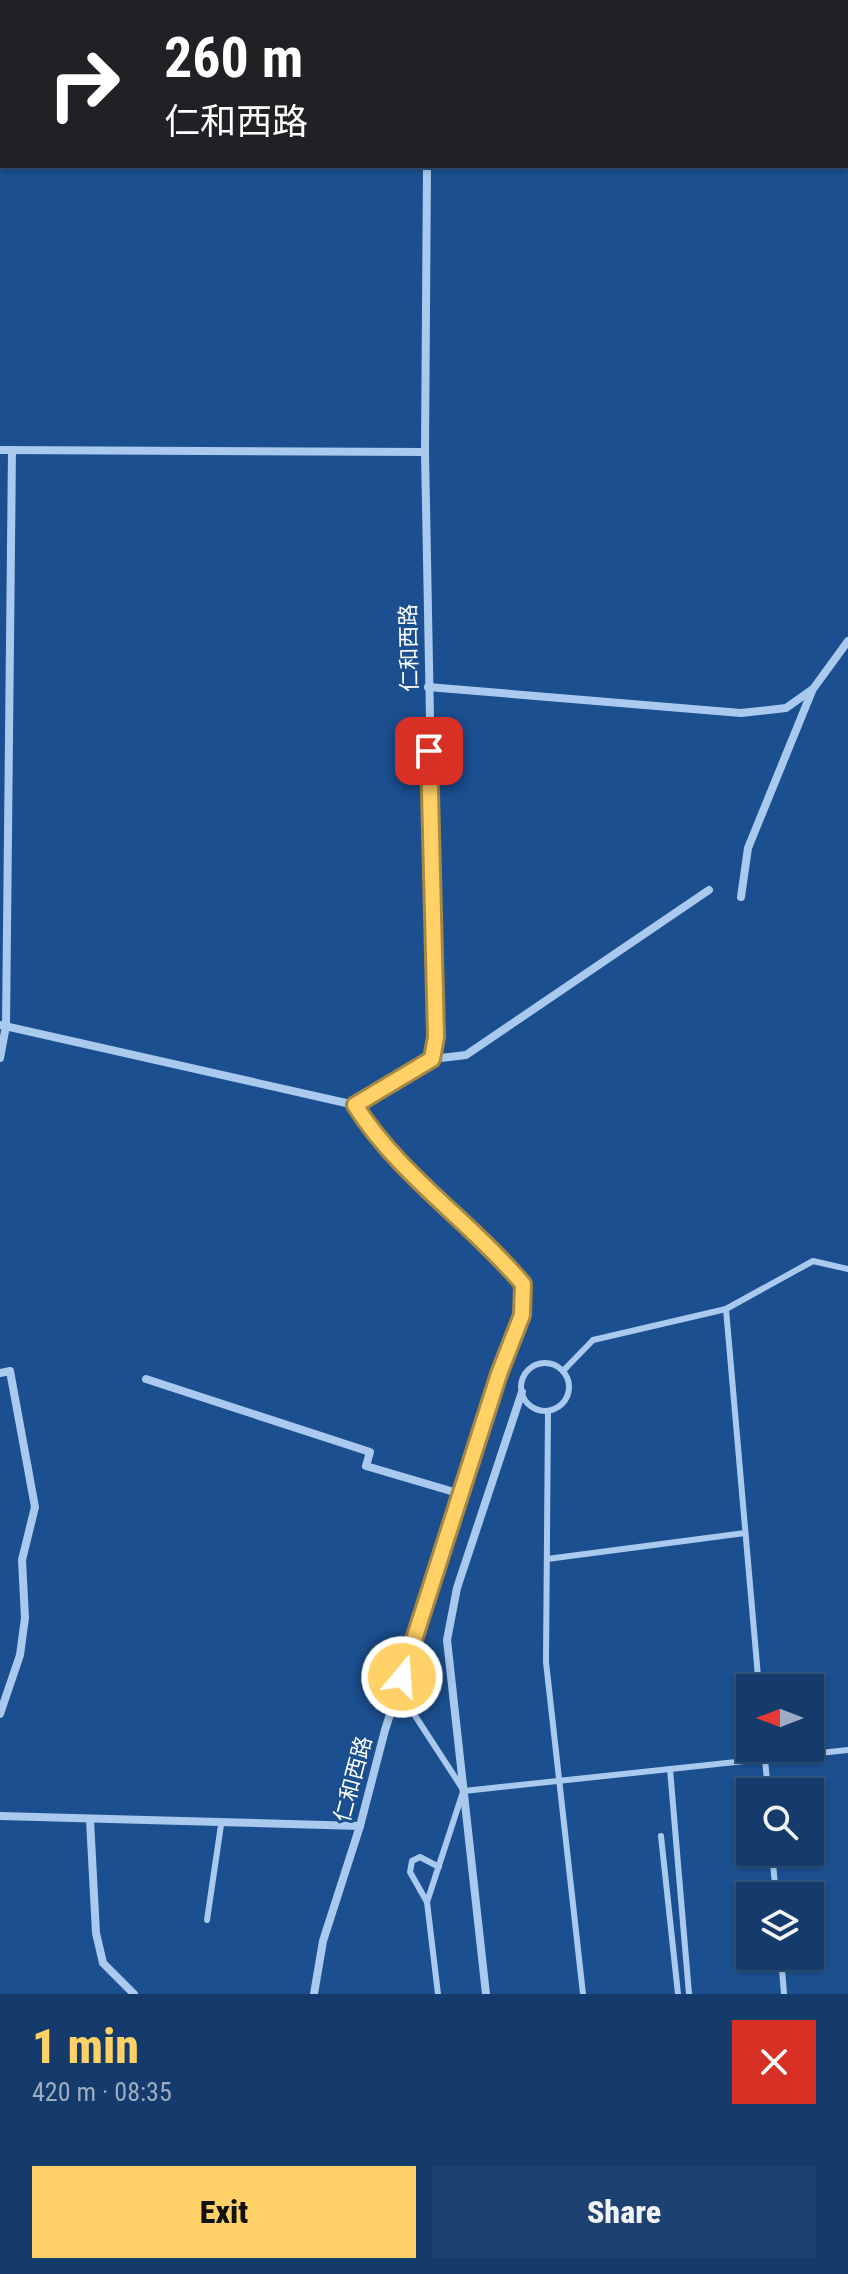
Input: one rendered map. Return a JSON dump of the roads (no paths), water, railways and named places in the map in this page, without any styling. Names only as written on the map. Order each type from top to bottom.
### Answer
[{"type":"street","name":"仁和西路","points":[[427,168],[425,452],[436,1037],[432,1059]]},
{"type":"street","points":[[0,450],[425,452]]},
{"type":"street","points":[[0,1058],[12,450]]},
{"type":"street","points":[[741,897],[748,848],[813,689],[848,641]]},
{"type":"street","points":[[428,687],[741,713],[786,708],[813,689]]},
{"type":"street","points":[[3,1026],[355,1105],[432,1059],[466,1055],[709,890]]},
{"type":"street","name":"仁和西路","points":[[314,1994],[323,1941],[360,1826],[385,1730],[499,1374],[522,1315],[523,1284],[497,1253],[372,1132],[355,1105]]},
{"type":"street","points":[[0,1373],[10,1371],[35,1507],[22,1560],[25,1618],[20,1655],[0,1714]]},
{"type":"street","points":[[146,1379],[370,1452],[366,1466],[461,1494]]},
{"type":"street","points":[[486,1994],[447,1640],[457,1588],[522,1392]]},
{"type":"street","points":[[0,1816],[221,1825],[360,1826]]},
{"type":"street","points":[[90,1820],[96,1933],[103,1963],[134,1994]]},
{"type":"lane","points":[[563,1371],[593,1340],[726,1309],[813,1261],[848,1269]]},
{"type":"lane","points":[[726,1309],[758,1674]]},
{"type":"lane","points":[[550,1363],[563,1371],[569,1392],[561,1405],[548,1411],[534,1408],[522,1392],[523,1376],[534,1365],[550,1363]]},
{"type":"lane","points":[[548,1411],[546,1662],[583,1994]]},
{"type":"lane","points":[[547,1559],[745,1533]]},
{"type":"lane","points":[[412,1711],[438,1756],[464,1791]]},
{"type":"lane","points":[[824,1753],[848,1750]]},
{"type":"lane","points":[[464,1791],[736,1762]]},
{"type":"lane","points":[[670,1769],[689,1994]]},
{"type":"lane","points":[[427,1902],[464,1791]]},
{"type":"lane","points":[[207,1920],[221,1825]]},
{"type":"lane","points":[[661,1836],[678,1994]]},
{"type":"lane","points":[[438,1994],[427,1902],[410,1872],[412,1861],[420,1857],[439,1867]]},
{"type":"lane","points":[[782,1970],[784,1994]]}]
